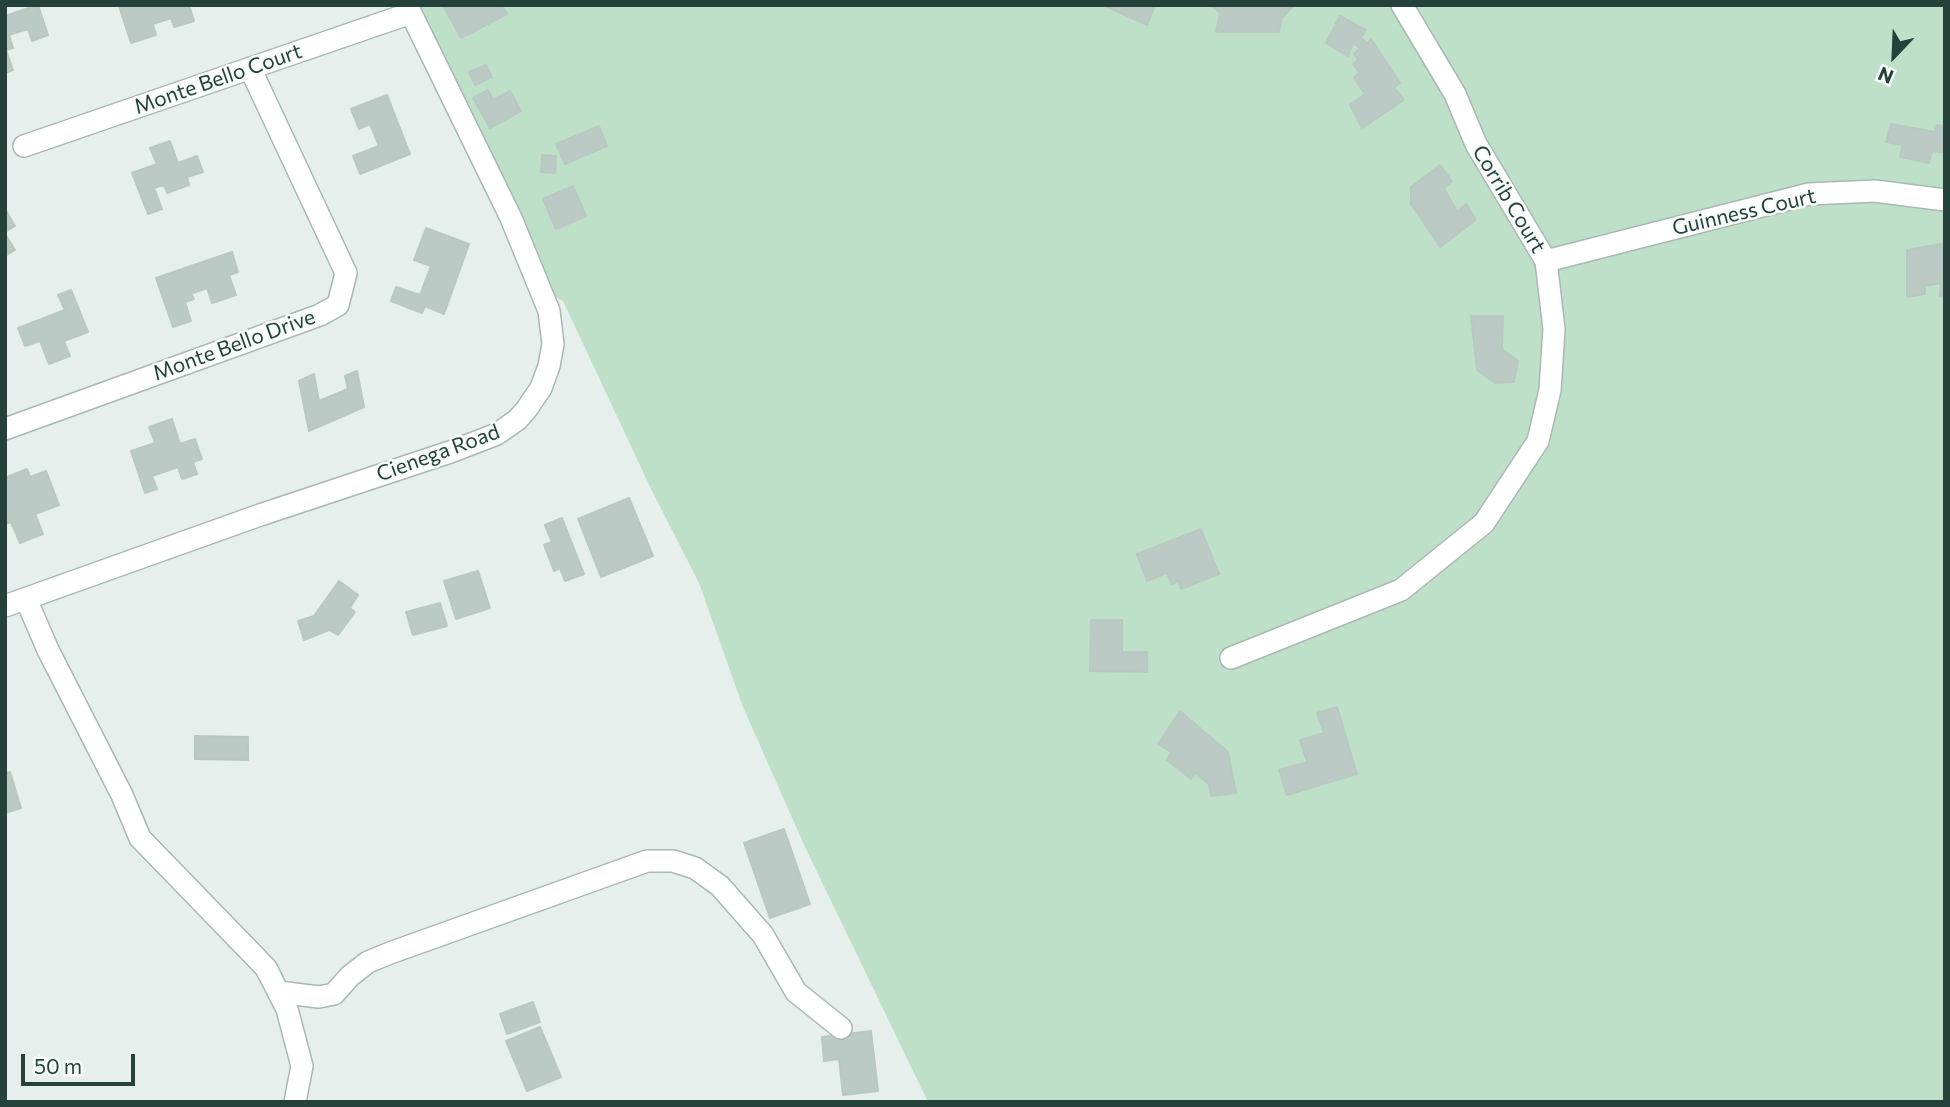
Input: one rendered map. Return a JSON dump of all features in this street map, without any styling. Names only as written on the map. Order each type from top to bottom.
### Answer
[{"type":"street","name":"Corrib Court","points":[[1231,658],[1401,590],[1484,523],[1538,442],[1550,390],[1553,329],[1546,261],[1476,144],[1455,93],[1402,5]]},
{"type":"street","name":"Monte Bello Court","points":[[24,146],[250,68],[409,9]]},
{"type":"street","name":"Cienega Road","points":[[5,606],[260,515],[485,439],[517,420],[541,388],[553,344],[544,294],[511,218],[409,9]]},
{"type":"street","name":"Monte Bello Drive","points":[[5,429],[320,315],[338,304],[346,273],[250,68]]},
{"type":"street","name":"Guinness Court","points":[[1546,261],[1809,194],[1875,191],[1945,200]]},
{"type":"street","points":[[26,599],[48,650],[122,795],[140,838],[266,968],[287,1009],[302,1066],[295,1102]]},
{"type":"street","points":[[278,992],[319,997],[334,994],[368,962],[390,953],[647,861],[673,861],[695,868],[720,886],[763,935],[796,992],[841,1028]]},
{"type":"green space","points":[[414,5],[1945,5],[1945,1102],[928,1102],[805,847],[743,707],[699,583],[652,491],[563,301],[535,286]]},
{"type":"building","points":[[38,5],[48,35],[32,41],[28,29],[9,35],[13,48],[6,50],[13,70],[5,73],[5,16]]},
{"type":"building","points":[[189,5],[194,21],[174,27],[171,18],[153,24],[156,35],[131,43],[119,6]]},
{"type":"building","points":[[443,5],[502,5],[507,14],[461,38]]},
{"type":"building","points":[[1103,5],[1155,5],[1147,25]]},
{"type":"building","points":[[1211,5],[1294,5],[1282,18],[1279,32],[1216,32],[1220,13]]},
{"type":"building","points":[[1340,16],[1366,30],[1361,38],[1368,43],[1371,39],[1400,83],[1394,87],[1404,100],[1362,128],[1350,105],[1365,94],[1354,78],[1359,73],[1353,64],[1358,60],[1354,54],[1360,48],[1353,43],[1348,56],[1326,43]]},
{"type":"building","points":[[486,65],[492,77],[475,85],[469,72]]},
{"type":"building","points":[[488,90],[493,100],[510,91],[521,111],[490,128],[473,98]]},
{"type":"building","points":[[387,95],[410,154],[360,174],[353,156],[379,146],[370,124],[359,129],[351,109]]},
{"type":"building","points":[[1891,124],[1935,132],[1937,125],[1945,126],[1945,153],[1932,151],[1929,163],[1900,157],[1903,145],[1886,142]]},
{"type":"building","points":[[599,126],[607,146],[565,164],[556,144]]},
{"type":"building","points":[[170,141],[178,163],[197,156],[203,172],[187,177],[189,185],[167,193],[164,185],[154,188],[162,209],[148,214],[132,173],[157,164],[150,148]]},
{"type":"building","points":[[542,155],[556,156],[555,173],[541,172]]},
{"type":"building","points":[[1440,165],[1452,181],[1444,188],[1457,212],[1466,204],[1476,220],[1440,247],[1411,204],[1411,187]]},
{"type":"building","points":[[573,186],[586,216],[556,229],[543,199]]},
{"type":"building","points":[[5,209],[15,226],[5,232]]},
{"type":"building","points":[[426,228],[469,244],[444,314],[425,306],[422,313],[391,301],[396,287],[420,295],[431,266],[414,260]]},
{"type":"building","points":[[5,234],[15,250],[5,256]]},
{"type":"building","points":[[1945,243],[1945,295],[1940,296],[1941,283],[1925,286],[1925,294],[1907,297],[1907,250]]},
{"type":"building","points":[[232,252],[238,272],[229,275],[236,295],[212,303],[207,288],[191,294],[194,299],[185,302],[191,321],[173,327],[156,278]]},
{"type":"building","points":[[71,290],[88,332],[64,341],[70,356],[49,364],[40,341],[25,346],[18,328],[65,310],[58,295]]},
{"type":"building","points":[[1471,316],[1503,316],[1502,349],[1518,361],[1514,382],[1495,383],[1477,370]]},
{"type":"building","points":[[357,371],[364,407],[309,431],[299,381],[314,374],[319,401],[348,389],[345,376]]},
{"type":"building","points":[[172,419],[180,444],[195,439],[202,459],[193,462],[197,474],[182,479],[178,467],[152,476],[157,489],[145,493],[131,451],[155,443],[149,427]]},
{"type":"building","points":[[27,469],[30,477],[46,471],[59,505],[35,514],[43,534],[20,543],[11,522],[5,524],[5,478]]},
{"type":"building","points":[[629,498],[653,556],[601,577],[578,519]]},
{"type":"building","points":[[562,518],[584,574],[565,581],[560,568],[554,571],[544,545],[552,542],[545,525]]},
{"type":"building","points":[[1201,529],[1219,574],[1181,589],[1178,581],[1172,584],[1167,573],[1147,581],[1137,554]]},
{"type":"building","points":[[478,571],[490,608],[456,619],[444,581]]},
{"type":"building","points":[[339,581],[358,595],[350,608],[355,612],[338,635],[329,630],[304,640],[298,621],[314,616]]},
{"type":"building","points":[[440,603],[447,626],[413,635],[406,612]]},
{"type":"building","points":[[1091,620],[1122,620],[1122,652],[1147,652],[1147,672],[1090,671]]},
{"type":"building","points":[[1337,707],[1357,774],[1287,795],[1279,770],[1307,762],[1300,740],[1324,733],[1317,713]]},
{"type":"building","points":[[1180,711],[1228,752],[1236,793],[1211,796],[1209,784],[1195,773],[1191,779],[1167,760],[1171,752],[1158,744]]},
{"type":"building","points":[[195,736],[248,737],[248,760],[195,759]]},
{"type":"building","points":[[10,772],[21,808],[5,813],[5,773]]},
{"type":"building","points":[[784,829],[810,904],[770,918],[744,843]]},
{"type":"building","points":[[533,1002],[540,1022],[507,1034],[500,1014]]},
{"type":"building","points":[[540,1027],[561,1077],[527,1091],[506,1041]]},
{"type":"building","points":[[871,1031],[878,1091],[843,1095],[839,1059],[824,1061],[822,1037]]}]
